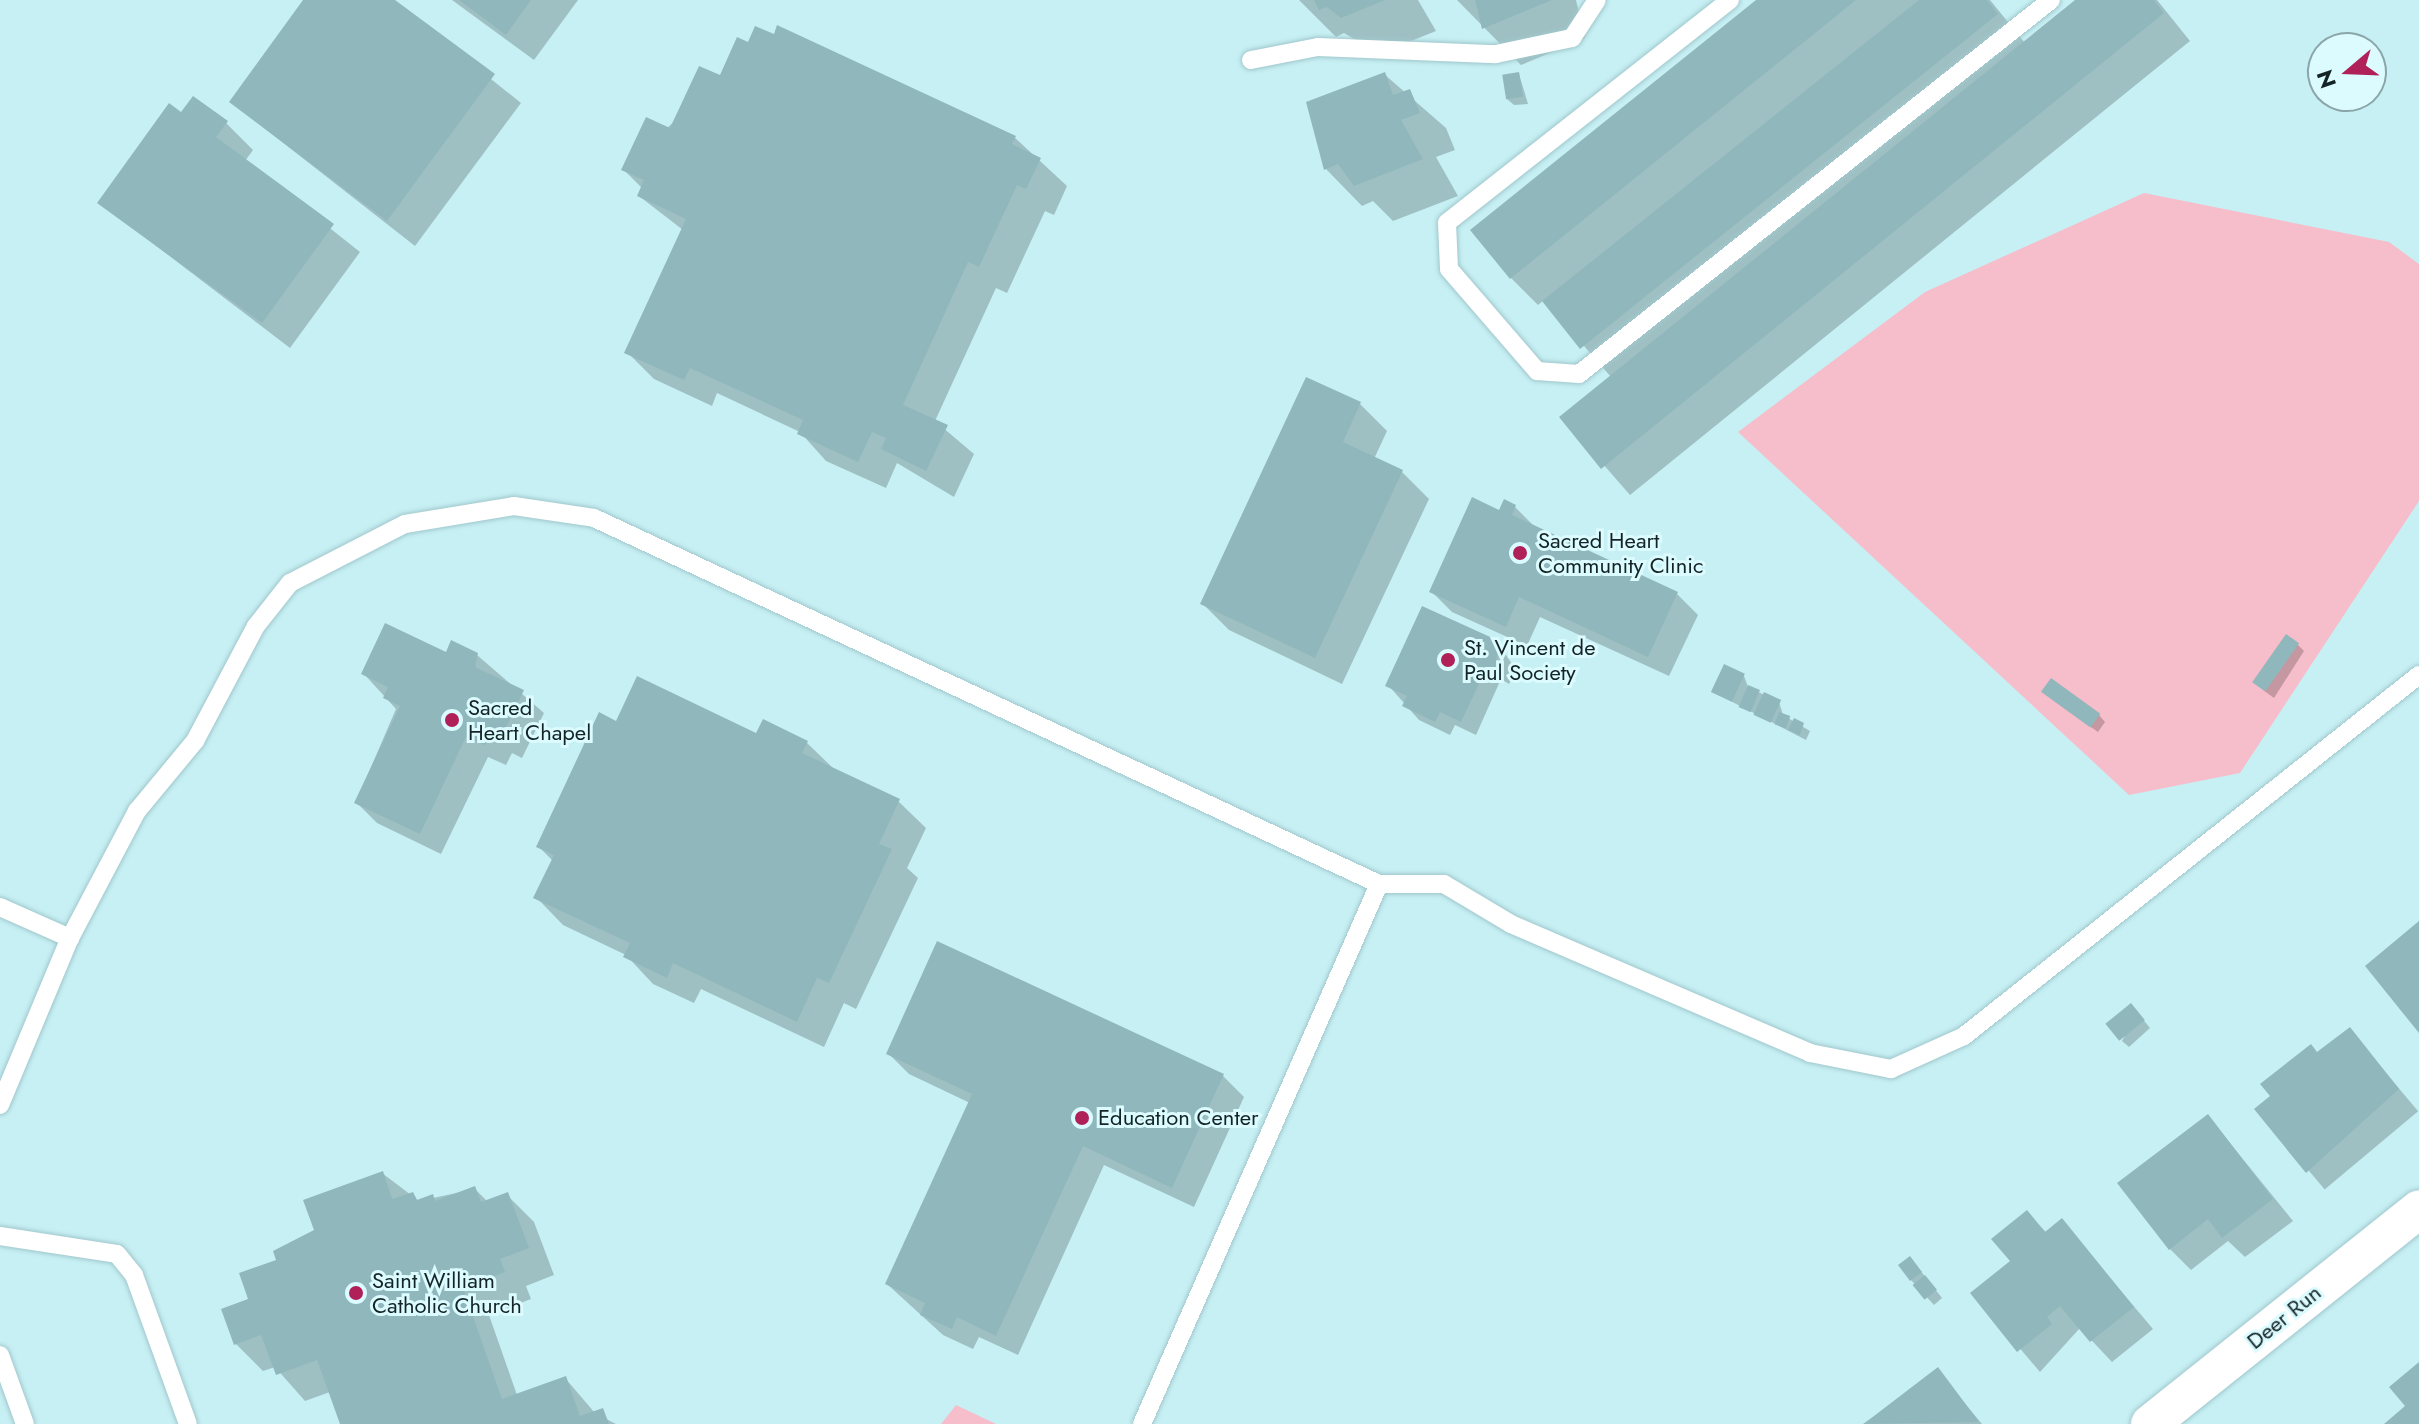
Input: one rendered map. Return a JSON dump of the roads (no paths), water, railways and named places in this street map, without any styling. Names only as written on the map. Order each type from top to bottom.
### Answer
[{"type":"street","name":"Deer Run","points":[[2150,1424],[2419,1209]]},
{"type":"lane","points":[[1251,60],[1318,47],[1496,54],[1572,38],[1597,0]]},
{"type":"lane","points":[[1730,0],[1447,223],[1449,269],[1537,371],[1579,374],[2045,2]]},
{"type":"lane","points":[[0,1105],[70,938],[137,811],[195,741],[256,626],[290,583],[405,524],[514,506],[594,518],[1379,884],[1444,884],[1511,924],[1810,1053],[1891,1069],[1964,1036],[2419,675]]},
{"type":"lane","points":[[1142,1424],[1379,884]]},
{"type":"lane","points":[[0,907],[70,938]]},
{"type":"lane","points":[[0,1236],[117,1254],[134,1275],[188,1424]]},
{"type":"lane","points":[[0,1355],[25,1424]]},
{"type":"place","name":"Sacred Heart Community Clinic","points":[[1520,553]]},
{"type":"place","name":"St. Vincent de Paul Society","points":[[1448,660]]},
{"type":"place","name":"Sacred Heart Chapel","points":[[452,720]]},
{"type":"place","name":"Education Center","points":[[1082,1118]]},
{"type":"place","name":"Saint William Catholic Church","points":[[356,1293]]}]
